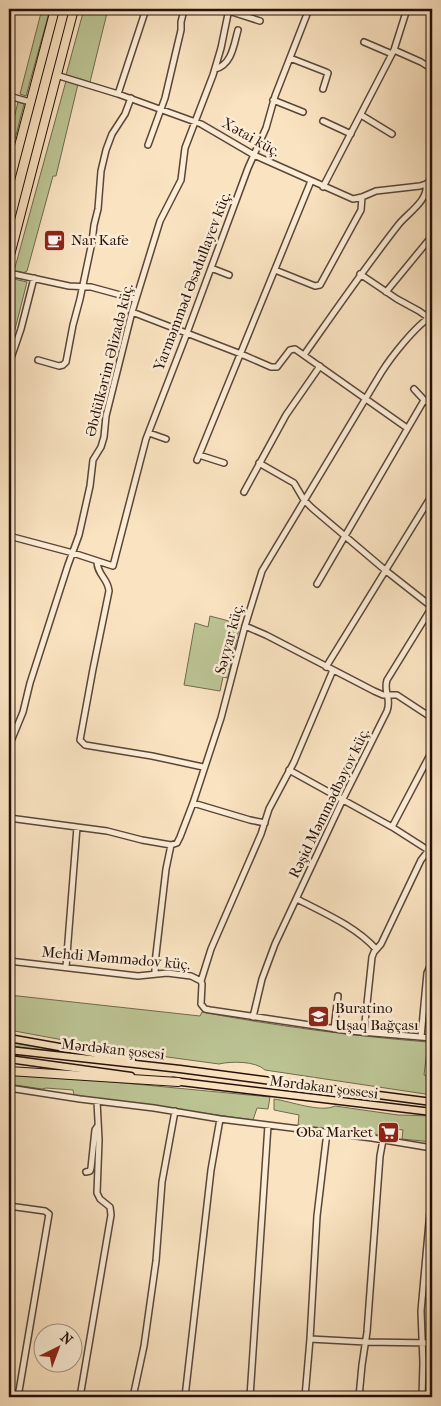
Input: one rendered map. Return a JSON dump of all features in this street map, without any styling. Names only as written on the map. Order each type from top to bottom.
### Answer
[{"type":"highway","points":[[9,184],[55,9]]},
{"type":"highway","points":[[9,259],[74,9]]},
{"type":"highway","points":[[9,1071],[178,1082]]},
{"type":"main road","points":[[9,1038],[180,1069]]},
{"type":"main road","name":"Mərdəkan şosesi","points":[[9,1050],[215,1073]]},
{"type":"main road","name":"Mərdəkan şosesi","points":[[9,1059],[213,1086]]},
{"type":"main road","name":"Mərdəkan şossesi","points":[[215,1073],[432,1102]]},
{"type":"main road","name":"Mərdəkan şossesi","points":[[213,1086],[432,1112]]},
{"type":"street","points":[[9,15],[10,9]]},
{"type":"street","points":[[118,94],[146,9]]},
{"type":"street","name":"Yarməmməd Əsədullayev küç.","points":[[97,561],[113,566],[148,432],[187,333],[245,175],[266,128],[274,100],[309,9]]},
{"type":"street","points":[[324,187],[393,52],[407,9]]},
{"type":"street","points":[[148,145],[161,109],[178,43],[184,10]]},
{"type":"street","points":[[229,10],[260,21]]},
{"type":"street","name":"Əbdülkərim Əlizadə küç.","points":[[9,746],[23,712],[30,683],[79,535],[90,486],[93,460],[101,447],[104,437],[106,416],[132,312],[160,221],[180,180],[183,155],[194,121],[215,69],[229,10]]},
{"type":"street","points":[[215,69],[223,66],[229,58],[238,30]]},
{"type":"street","points":[[364,42],[421,62],[432,69]]},
{"type":"street","points":[[290,58],[328,73],[323,89]]},
{"type":"street","name":"Xətai küç.","points":[[56,75],[118,94],[194,121],[208,127],[254,155],[353,199],[376,191],[420,186],[430,182]]},
{"type":"street","points":[[9,96],[30,102]]},
{"type":"street","points":[[38,360],[60,366],[66,362],[92,242],[98,209],[101,171],[106,150],[112,134],[125,114],[130,98]]},
{"type":"street","points":[[274,100],[303,112]]},
{"type":"street","points":[[361,115],[392,134]]},
{"type":"street","points":[[323,121],[351,134]]},
{"type":"street","points":[[224,463],[198,458],[311,181]]},
{"type":"street","points":[[304,355],[360,274],[425,194],[430,182]]},
{"type":"street","points":[[275,270],[315,286],[320,285],[361,210],[362,197]]},
{"type":"street","points":[[386,292],[432,236]]},
{"type":"street","points":[[211,268],[230,275]]},
{"type":"street","points":[[9,273],[69,286],[96,288],[136,299]]},
{"type":"street","points":[[360,274],[386,292],[431,317]]},
{"type":"street","points":[[9,364],[21,329],[34,278]]},
{"type":"street","points":[[132,312],[274,367],[279,365],[290,350],[295,349],[407,428]]},
{"type":"street","name":"Səyyar küç.","points":[[171,845],[179,841],[226,701],[245,626],[262,571],[364,399],[387,364],[425,320],[431,317]]},
{"type":"street","points":[[244,492],[286,415],[320,366]]},
{"type":"street","points":[[414,389],[432,404]]},
{"type":"street","points":[[316,584],[425,400]]},
{"type":"street","points":[[148,432],[166,438]]},
{"type":"street","points":[[259,463],[294,483],[304,500],[312,508],[432,607]]},
{"type":"street","points":[[326,667],[432,495]]},
{"type":"street","points":[[9,536],[97,561],[97,570],[107,582],[109,590],[80,740],[85,745],[203,767]]},
{"type":"street","name":"Rəşid Məmmədbəyov küç.","points":[[253,1016],[265,970],[343,799],[387,711],[390,701],[385,684],[432,607]]},
{"type":"street","points":[[245,626],[266,635],[374,692],[383,695],[397,695],[432,718]]},
{"type":"street","points":[[201,981],[211,949],[254,852],[269,809],[297,755],[334,670]]},
{"type":"street","points":[[392,827],[432,751]]},
{"type":"street","points":[[289,770],[430,848],[421,860],[381,944],[372,957],[364,1032]]},
{"type":"street","points":[[192,803],[265,823]]},
{"type":"street","points":[[9,818],[108,831],[171,845],[167,864],[155,974]]},
{"type":"street","points":[[66,967],[76,827]]},
{"type":"street","points":[[297,899],[349,926],[376,949]]},
{"type":"street","name":"Mehdi Məmmədov küç.","points":[[9,961],[138,976],[173,973],[192,976],[201,981],[203,987],[201,1004],[205,1009],[334,1029],[432,1038]]},
{"type":"street","points":[[421,1037],[427,973],[432,962]]},
{"type":"street","points":[[334,1029],[338,996]]},
{"type":"street","points":[[9,1088],[432,1148]]},
{"type":"street","points":[[80,1397],[111,1215],[110,1207],[96,1193],[97,1101]]},
{"type":"street","points":[[133,1397],[145,1336],[158,1242],[162,1182],[175,1111]]},
{"type":"street","points":[[185,1397],[211,1170],[220,1119]]},
{"type":"street","points":[[250,1397],[268,1125]]},
{"type":"street","points":[[86,1172],[90,1171],[91,1168],[95,1130],[98,1126]]},
{"type":"street","points":[[305,1397],[317,1216],[327,1132]]},
{"type":"street","points":[[359,1397],[366,1342],[380,1156],[383,1140]]},
{"type":"street","points":[[422,1397],[421,1311],[432,1189]]},
{"type":"street","points":[[9,1206],[45,1211],[49,1214],[18,1397]]},
{"type":"street","points":[[310,1338],[366,1342],[432,1343]]},
{"type":"green space","points":[[42,9],[50,9],[26,96],[20,94]]},
{"type":"green space","points":[[84,9],[108,9],[90,82],[66,75]]},
{"type":"green space","points":[[66,81],[78,84],[56,176],[53,176],[27,271],[23,273],[14,271]]},
{"type":"green space","points":[[18,102],[24,104],[9,162],[9,139]]},
{"type":"green space","points":[[14,279],[27,282],[9,353],[9,299]]},
{"type":"green space","points":[[210,616],[240,624],[228,678],[223,677],[220,691],[184,685],[195,623],[208,627]]},
{"type":"green space","points":[[9,995],[200,1016],[202,1012],[314,1030],[428,1042],[424,1075],[432,1077],[432,1095],[265,1070],[250,1063],[230,1062],[219,1064],[123,1051],[9,1030]]},
{"type":"green space","points":[[9,1042],[56,1049],[68,1053],[9,1046]]},
{"type":"green space","points":[[9,1076],[103,1081],[270,1097],[268,1109],[257,1108],[253,1120],[74,1095],[73,1090],[42,1089],[9,1084]]},
{"type":"green space","points":[[274,1099],[321,1108],[335,1106],[398,1115],[432,1116],[432,1142],[402,1139],[403,1130],[384,1127],[382,1135],[298,1125],[299,1115],[274,1110]]},
{"type":"place","name":"Nar Kafe","points":[[55,240]]},
{"type":"place","name":"Buratino Uşaq Bağçası","points":[[319,1017]]},
{"type":"place","name":"Oba Market","points":[[389,1132]]}]
